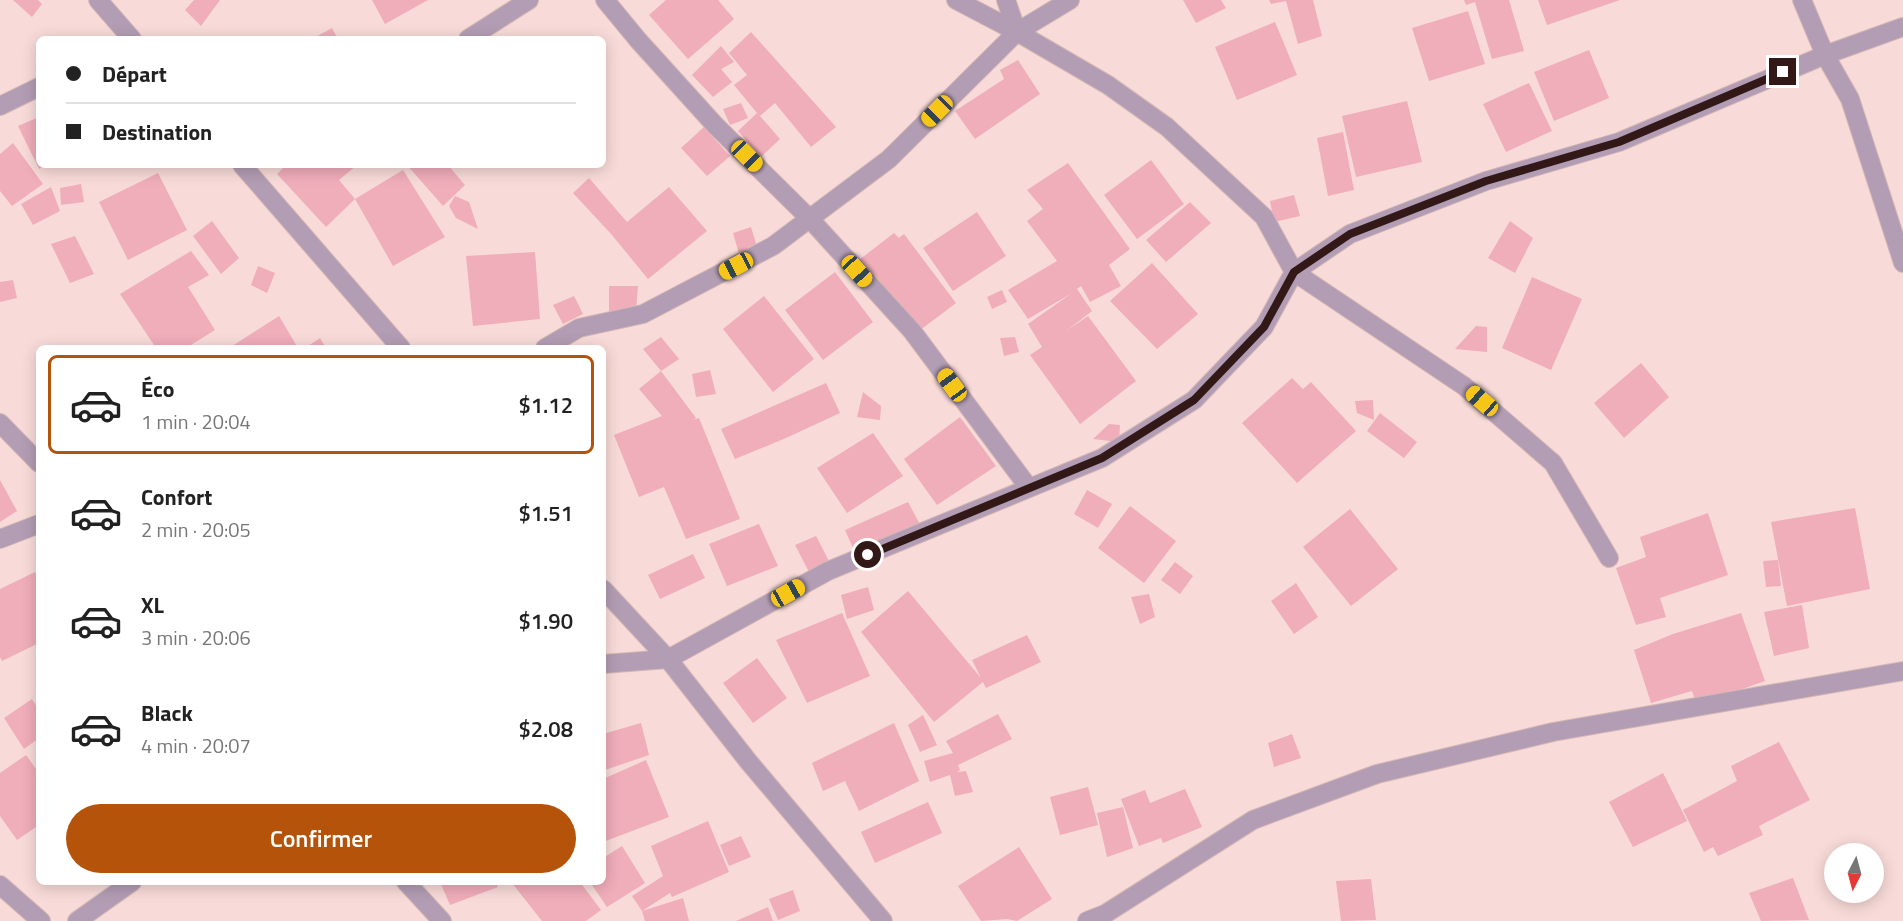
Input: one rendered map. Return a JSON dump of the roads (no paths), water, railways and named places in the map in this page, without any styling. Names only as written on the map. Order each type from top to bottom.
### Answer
[{"type":"street","points":[[98,0],[129,36]]},
{"type":"street","points":[[473,36],[529,0]]},
{"type":"street","points":[[605,0],[715,125],[810,219],[912,331],[1029,488]]},
{"type":"street","points":[[956,0],[1017,32],[1108,85],[1167,127],[1264,217],[1294,272],[1464,386],[1552,463],[1609,558]]},
{"type":"street","points":[[1006,0],[1017,32]]},
{"type":"street","points":[[550,345],[579,328],[643,314],[773,246],[889,159],[1017,32],[1070,0]]},
{"type":"street","points":[[1802,0],[1825,55],[1850,99],[1903,263]]},
{"type":"street","points":[[606,664],[668,659],[828,571],[1102,458],[1194,400],[1264,327],[1294,272],[1350,234],[1486,181],[1619,142],[1825,55],[1903,27]]},
{"type":"street","points":[[0,106],[36,88]]},
{"type":"street","points":[[245,168],[398,345]]},
{"type":"street","points":[[0,423],[36,460]]},
{"type":"street","points":[[0,539],[36,525]]},
{"type":"street","points":[[606,592],[668,659],[748,761],[883,921]]},
{"type":"street","points":[[1087,921],[1105,914],[1253,820],[1377,774],[1553,732],[1903,671]]},
{"type":"street","points":[[0,885],[41,921]]},
{"type":"street","points":[[77,921],[128,885]]},
{"type":"street","points":[[409,885],[442,921]]}]
